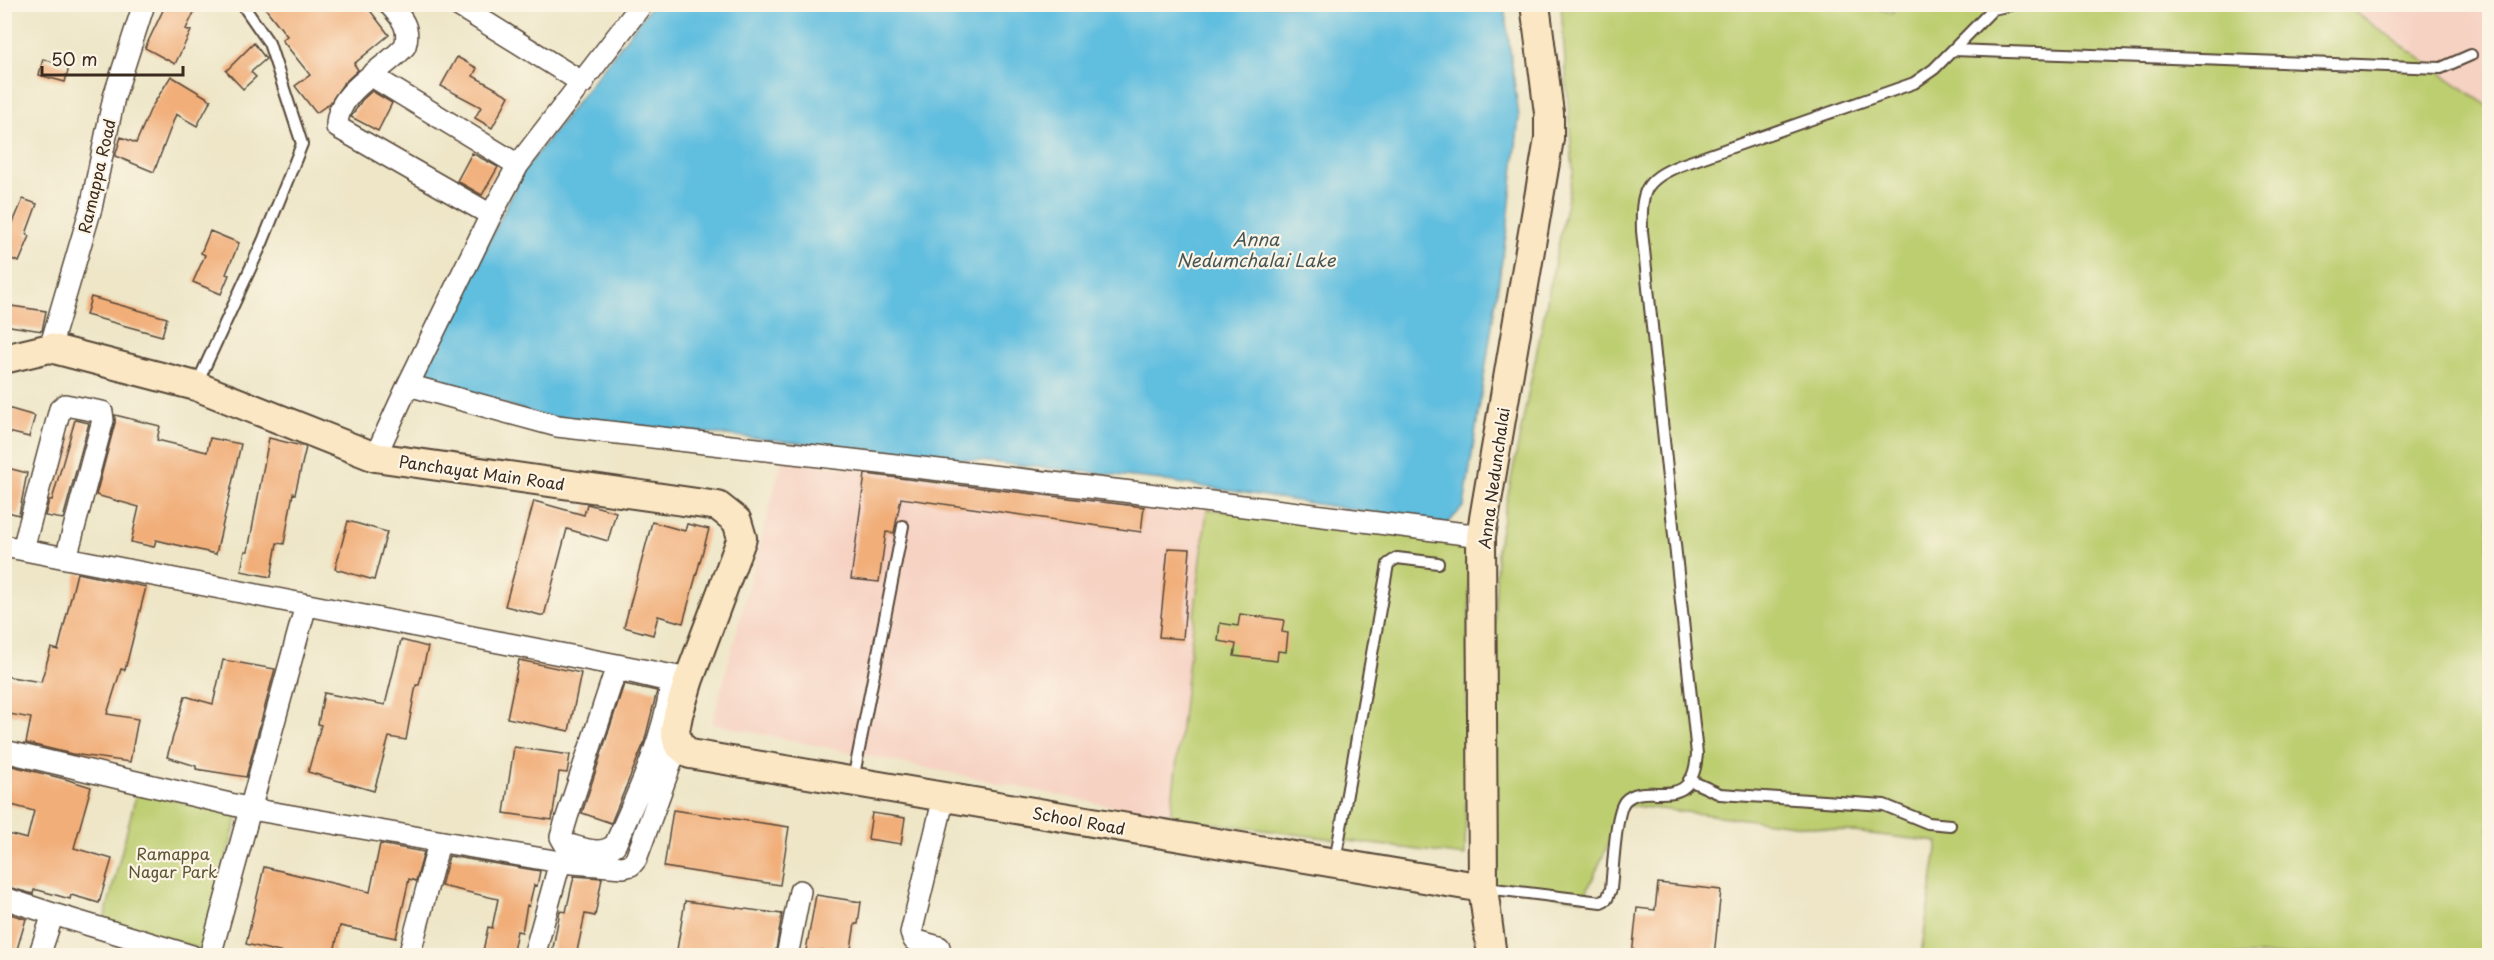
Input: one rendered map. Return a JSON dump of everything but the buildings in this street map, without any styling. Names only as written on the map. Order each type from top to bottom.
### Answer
[{"type":"street","name":"Ramappa Road","points":[[50,348],[91,208],[114,97],[144,4]]},
{"type":"street","points":[[390,4],[404,21],[408,38],[400,53],[345,100],[337,119],[338,127],[491,215]]},
{"type":"street","points":[[456,4],[582,82]]},
{"type":"street","points":[[375,457],[408,384],[518,165],[642,4]]},
{"type":"street","name":"Anna Nedunchalai","points":[[1492,956],[1483,888],[1481,536],[1548,139],[1549,113],[1535,4]]},
{"type":"street","points":[[372,76],[518,165]]},
{"type":"street","name":"Panchayat Main Road","points":[[4,359],[50,348],[196,386],[375,457],[718,506],[737,521],[742,538],[689,679],[675,731],[666,754]]},
{"type":"street","points":[[408,384],[557,426],[1140,493],[1481,536]]},
{"type":"street","points":[[66,558],[103,420],[102,412],[65,405],[60,409],[14,547],[66,558],[306,605],[689,679]]},
{"type":"street","points":[[210,956],[306,605]]},
{"type":"street","points":[[4,751],[251,809],[560,862],[623,867],[631,865],[636,859],[666,754],[672,685],[665,680],[627,671],[618,672],[613,678],[567,817],[561,837],[565,844],[597,852],[606,852],[615,845],[666,754]]},
{"type":"street","name":"School Road","points":[[666,754],[690,754],[1483,888]]},
{"type":"street","points":[[941,956],[939,947],[914,940],[911,933],[944,797]]},
{"type":"street","points":[[409,956],[439,843]]},
{"type":"street","points":[[534,956],[560,862]]},
{"type":"street","points":[[787,956],[800,891]]},
{"type":"street","points":[[4,898],[164,951],[192,956]]},
{"type":"street","points":[[39,956],[54,914]]},
{"type":"lane","points":[[196,386],[263,242],[302,144],[269,43],[242,4]]},
{"type":"lane","points":[[1483,888],[1601,902],[1607,898],[1611,889],[1619,815],[1626,800],[1638,794],[1675,793],[1689,780],[1696,767],[1697,754],[1642,231],[1643,195],[1648,185],[1673,168],[1914,83],[1934,69],[1993,9],[2015,4]]},
{"type":"lane","points":[[1954,50],[2441,68],[2470,55]]},
{"type":"lane","points":[[853,781],[903,526]]},
{"type":"lane","points":[[1335,863],[1388,564],[1397,558],[1438,563]]},
{"type":"lane","points":[[1689,780],[1720,794],[1884,805],[1928,823],[1950,825]]},
{"type":"shaded area","points":[[2345,4],[2489,5],[2489,107],[2345,6]]},
{"type":"shaded area","points":[[782,460],[1207,509],[1170,818],[712,724]]},
{"type":"green space","points":[[1860,4],[1893,13],[1892,5],[2345,5],[2489,107],[2489,955],[1921,955],[1938,842],[1626,805],[1583,900],[1486,884],[1497,549],[1573,172],[1561,5]]},
{"type":"green space","points":[[1207,509],[1470,544],[1465,856],[1170,818]]},
{"type":"green space","name":"Ramappa Nagar Park","points":[[137,791],[238,815],[202,949],[104,921]]},
{"type":"water","name":"Anna Nedumchalai Lake","points":[[652,5],[1504,5],[1519,117],[1508,222],[1464,506],[1447,524],[1153,479],[542,416],[422,378],[523,172]]}]
